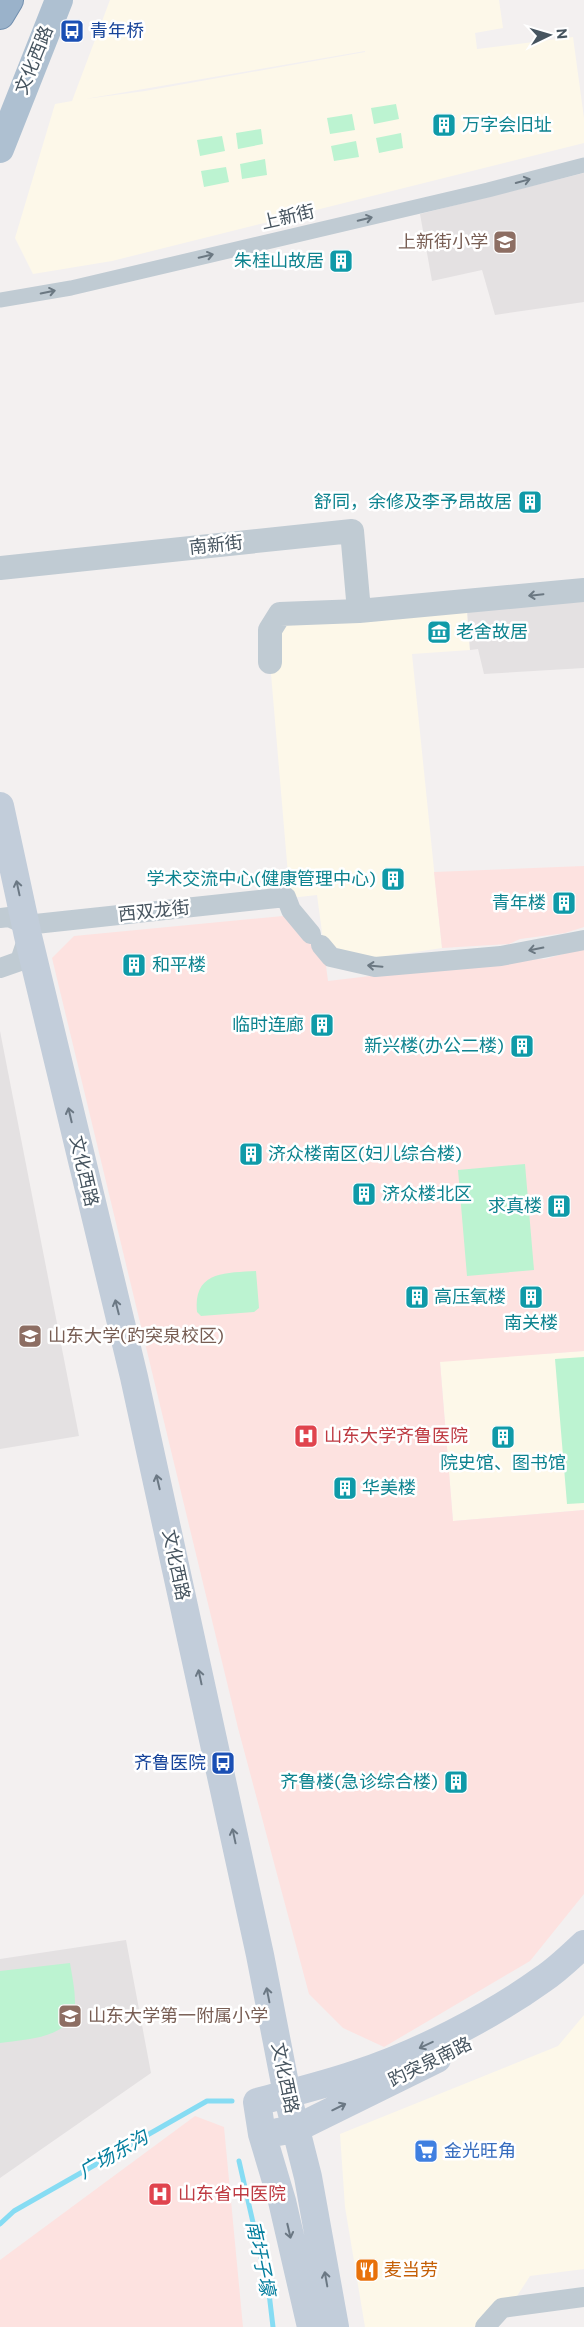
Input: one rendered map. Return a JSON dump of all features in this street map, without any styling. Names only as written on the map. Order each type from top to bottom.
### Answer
[{"type":"highway","points":[[0,15],[9,0]]},
{"type":"main road","name":"文化西路","points":[[0,149],[59,0]]},
{"type":"main road","name":"文化西路","points":[[0,806],[13,942],[134,1377],[260,1955],[287,2094],[308,2177],[335,2327]]},
{"type":"main road","name":"趵突泉南路","points":[[257,2102],[358,2074],[424,2046],[486,2015],[544,1978],[584,1944]]},
{"type":"main road","name":"趵突泉南路","points":[[262,2134],[295,2129],[495,2029],[520,2014],[584,1964]]},
{"type":"main road","name":"文化西路","points":[[257,2102],[262,2134],[282,2201],[311,2327]]},
{"type":"street","name":"上新街","points":[[0,300],[71,288],[488,190],[584,165]]},
{"type":"street","name":"南新街","points":[[0,568],[352,531],[359,611]]},
{"type":"street","points":[[270,662],[270,630],[280,614],[359,611],[584,590]]},
{"type":"street","name":"西双龙街","points":[[13,942],[291,910],[331,957],[375,967],[501,956],[584,940]]},
{"type":"street","points":[[484,2327],[502,2308],[584,2297]]},
{"type":"shaded area","points":[[110,0],[499,0],[503,28],[475,33],[477,49],[573,37],[584,118],[584,143],[112,261],[33,274],[15,238],[55,104],[72,101]],"holes":[[[365,51],[365,52],[145,91],[85,99]]]},
{"type":"shaded area","name":"上新街小学","points":[[584,173],[584,302],[495,315],[482,270],[432,281],[420,214]]},
{"type":"shaded area","points":[[584,600],[584,668],[484,674],[478,649],[470,650],[467,610]]},
{"type":"shaded area","points":[[467,610],[470,650],[412,654],[442,948],[364,960],[324,947],[317,895],[290,898],[270,662],[280,614]]},
{"type":"shaded area","points":[[584,866],[584,927],[565,933],[520,939],[509,944],[442,948],[434,872]]},
{"type":"shaded area","name":"山东大学齐鲁医院","points":[[283,916],[325,958],[328,981],[506,960],[545,959],[584,948],[584,1351],[440,1362],[453,1521],[584,1510],[584,1894],[530,1961],[384,2047],[343,2028],[309,1994],[238,1728],[52,958],[74,936]]},
{"type":"shaded area","name":"山东大学(趵突泉校区)","points":[[0,1031],[79,1436],[0,1449]]},
{"type":"shaded area","points":[[584,1351],[584,1510],[453,1521],[440,1361]]},
{"type":"shaded area","name":"山东大学第一附属小学","points":[[126,1940],[151,2073],[0,2178],[0,1959]]},
{"type":"shaded area","name":"金光旺角","points":[[584,2015],[584,2269],[530,2276],[497,2327],[365,2327],[345,2207],[340,2134],[558,2046]]},
{"type":"shaded area","name":"山东省中医院","points":[[195,2116],[224,2127],[243,2327],[0,2327],[0,2260]]},
{"type":"green space","points":[[396,104],[399,119],[374,124],[371,108]]},
{"type":"green space","points":[[352,114],[355,130],[330,134],[327,118]]},
{"type":"green space","points":[[261,129],[263,144],[238,149],[236,133]]},
{"type":"green space","points":[[401,133],[403,148],[379,153],[376,138]]},
{"type":"green space","points":[[222,136],[225,151],[200,156],[197,140]]},
{"type":"green space","points":[[356,141],[359,157],[334,161],[331,146]]},
{"type":"green space","points":[[265,159],[267,175],[242,179],[240,164]]},
{"type":"green space","points":[[226,167],[229,182],[204,187],[201,171]]},
{"type":"green space","points":[[525,1164],[534,1270],[467,1276],[458,1170]]},
{"type":"green space","points":[[256,1271],[259,1308],[254,1312],[201,1316],[197,1312],[197,1299],[200,1289],[213,1277],[233,1272]]},
{"type":"green space","points":[[584,1357],[584,1503],[567,1504],[555,1359]]},
{"type":"green space","points":[[70,1963],[75,2002],[73,2014],[67,2023],[47,2035],[0,2043],[0,1971]]},
{"type":"waterway","name":"广场东沟","points":[[0,2224],[14,2211],[207,2101],[232,2101]]},
{"type":"waterway","name":"南圩子壕","points":[[239,2161],[269,2293],[273,2327]]},
{"type":"place","name":"青年桥","points":[[72,31]]},
{"type":"place","name":"万字会旧址","points":[[444,125]]},
{"type":"place","name":"上新街小学","points":[[505,242]]},
{"type":"place","name":"朱桂山故居","points":[[341,261]]},
{"type":"place","name":"舒同，余修及李予昂故居","points":[[530,502]]},
{"type":"place","name":"老舍故居","points":[[439,632]]},
{"type":"place","name":"学术交流中心(健康管理中心)","points":[[393,879]]},
{"type":"place","name":"青年楼","points":[[564,903]]},
{"type":"place","name":"和平楼","points":[[134,965]]},
{"type":"place","name":"临时连廊","points":[[322,1025]]},
{"type":"place","name":"新兴楼(办公二楼)","points":[[522,1046]]},
{"type":"place","name":"济众楼南区(妇儿综合楼)","points":[[251,1154]]},
{"type":"place","name":"济众楼北区","points":[[364,1194]]},
{"type":"place","name":"求真楼","points":[[559,1206]]},
{"type":"place","name":"高压氧楼","points":[[417,1297]]},
{"type":"place","name":"南关楼","points":[[531,1297]]},
{"type":"place","name":"山东大学(趵突泉校区)","points":[[30,1336]]},
{"type":"place","name":"山东大学齐鲁医院","points":[[306,1436]]},
{"type":"place","name":"院史馆、图书馆","points":[[503,1437]]},
{"type":"place","name":"华美楼","points":[[345,1488]]},
{"type":"place","name":"齐鲁医院","points":[[223,1763]]},
{"type":"place","name":"齐鲁楼(急诊综合楼)","points":[[456,1782]]},
{"type":"place","name":"山东大学第一附属小学","points":[[70,2016]]},
{"type":"place","name":"金光旺角","points":[[426,2151]]},
{"type":"place","name":"山东省中医院","points":[[160,2194]]},
{"type":"place","name":"麦当劳","points":[[367,2270]]}]
